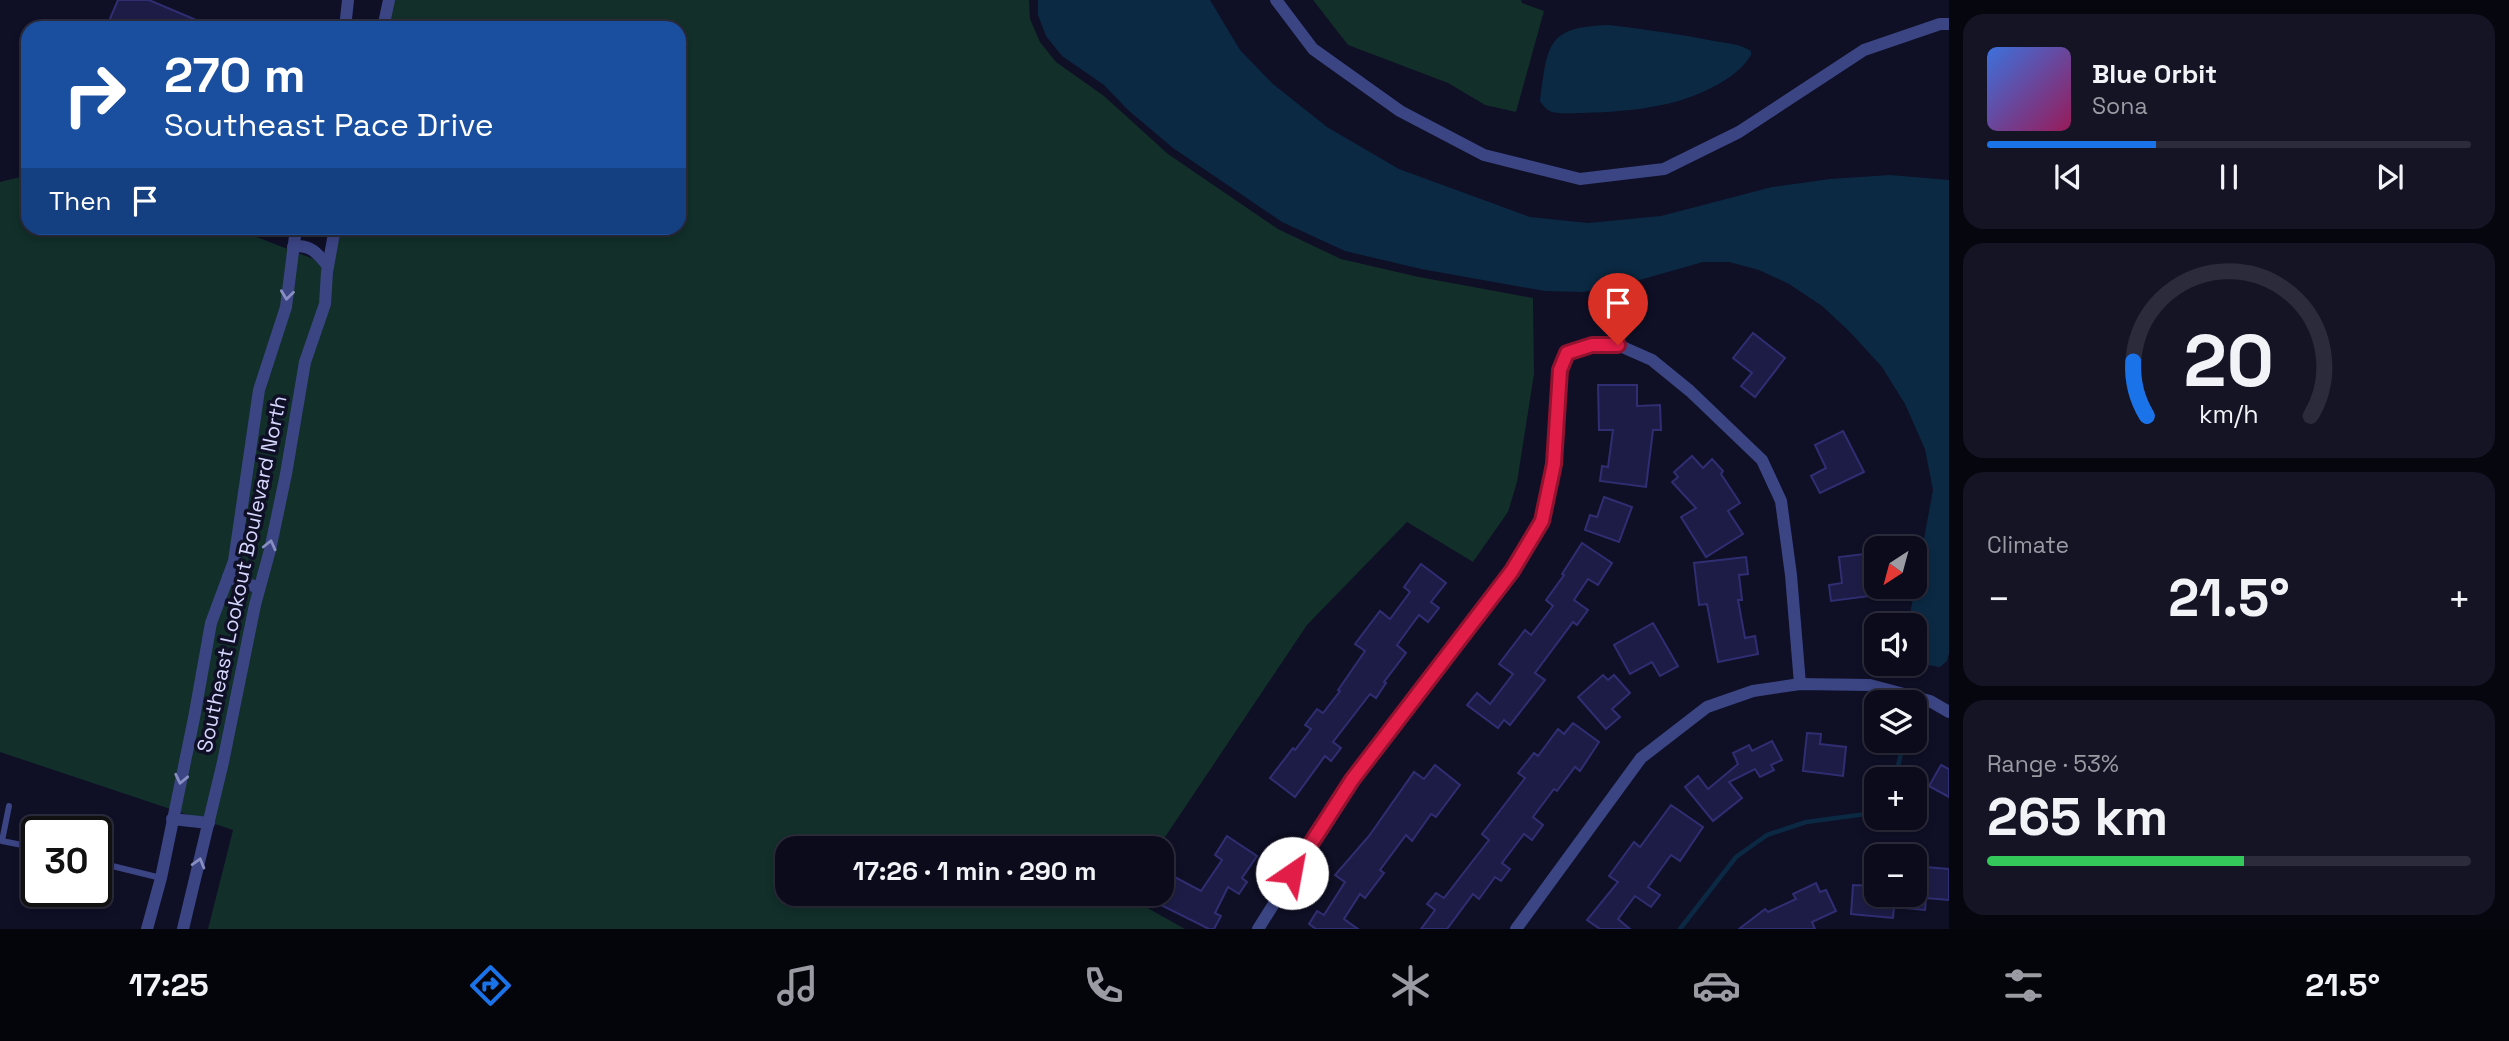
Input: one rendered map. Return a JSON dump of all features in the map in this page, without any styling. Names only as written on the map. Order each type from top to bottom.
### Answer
[{"type":"street","points":[[346,21],[348,0]]},
{"type":"street","points":[[384,21],[389,0]]},
{"type":"street","points":[[1276,0],[1313,49],[1400,111],[1484,155],[1580,179],[1664,169],[1739,132],[1864,50],[1940,24],[1949,24]]},
{"type":"street","name":"Southeast Lookout Boulevard North","points":[[146,929],[161,878],[211,623],[234,561],[259,390],[286,307],[295,235]]},
{"type":"street","name":"Southeast Lookout Boulevard North","points":[[183,929],[286,474],[305,362],[325,304],[334,235]]},
{"type":"street","points":[[293,247],[302,245],[315,250],[328,266]]},
{"type":"street","points":[[1258,929],[1352,780],[1512,571],[1542,521],[1554,464],[1560,370],[1567,353],[1592,345],[1618,345],[1652,360],[1762,460],[1781,501],[1791,575],[1800,684]]},
{"type":"street","points":[[228,577],[259,588]]},
{"type":"street","points":[[1516,929],[1641,758],[1707,707],[1753,691],[1800,684],[1870,685],[1930,701],[1949,712]]},
{"type":"street","points":[[172,819],[209,823]]},
{"type":"lane","points":[[9,806],[2,841],[21,845]]},
{"type":"lane","points":[[112,866],[161,878]]},
{"type":"green space","points":[[391,0],[1029,0],[1030,19],[1040,42],[1056,62],[1104,96],[1168,154],[1278,229],[1341,259],[1419,277],[1533,298],[1534,374],[1517,482],[1508,512],[1473,562],[1407,522],[1307,625],[1166,836],[775,836],[775,906],[1144,906],[1185,929],[208,929],[233,830],[0,752],[0,182],[21,177],[21,235],[251,235],[332,266],[339,235],[686,235],[686,21],[386,21]]},
{"type":"green space","points":[[1313,0],[1521,0],[1522,3],[1544,11],[1516,112],[1485,105],[1448,83],[1348,45]]},
{"type":"water","points":[[1038,0],[1210,0],[1240,50],[1273,84],[1327,127],[1399,169],[1530,217],[1588,223],[1661,216],[1772,187],[1830,179],[1890,175],[1949,180],[1947,661],[1940,667],[1927,665],[1927,613],[1910,613],[1913,599],[1927,599],[1927,536],[1924,536],[1933,490],[1925,449],[1905,404],[1882,367],[1822,306],[1789,284],[1759,270],[1729,262],[1703,262],[1622,285],[1583,292],[1545,291],[1421,269],[1345,251],[1282,222],[1173,148],[1128,110],[1104,85],[1062,56],[1046,36],[1038,15]]},
{"type":"water","points":[[1609,25],[1733,44],[1751,51],[1751,55],[1737,72],[1724,81],[1675,102],[1611,112],[1562,113],[1547,109],[1540,101],[1545,65],[1554,42],[1573,30]]},
{"type":"building","points":[[118,0],[149,0],[198,21],[109,21]]},
{"type":"building","points":[[1753,333],[1785,358],[1755,397],[1741,386],[1752,373],[1733,358]]},
{"type":"building","points":[[1598,385],[1637,385],[1637,406],[1660,405],[1661,430],[1653,430],[1646,487],[1600,481],[1602,466],[1608,467],[1613,430],[1599,430]]},
{"type":"building","points":[[1843,431],[1864,472],[1820,493],[1811,476],[1826,468],[1815,445]]},
{"type":"building","points":[[1692,456],[1703,468],[1712,459],[1723,471],[1721,474],[1740,503],[1728,511],[1743,534],[1706,557],[1681,517],[1696,508],[1672,482],[1678,477],[1674,472]]},
{"type":"building","points":[[1604,497],[1632,507],[1619,542],[1585,530],[1590,515],[1597,517]]},
{"type":"building","points":[[1582,543],[1612,563],[1598,585],[1588,579],[1574,600],[1588,610],[1577,625],[1573,622],[1535,673],[1545,680],[1510,725],[1504,720],[1498,728],[1467,705],[1477,693],[1490,704],[1513,674],[1499,664],[1525,630],[1531,635],[1553,606],[1546,600]]},
{"type":"building","points":[[1864,554],[1864,597],[1831,601],[1829,585],[1842,583],[1839,557]]},
{"type":"building","points":[[1746,557],[1748,574],[1739,575],[1742,600],[1738,600],[1745,638],[1755,636],[1758,654],[1718,662],[1707,604],[1699,605],[1694,563]]},
{"type":"building","points":[[1421,564],[1446,583],[1431,602],[1439,608],[1428,622],[1419,615],[1397,645],[1406,653],[1384,682],[1386,683],[1376,698],[1370,694],[1333,742],[1341,748],[1331,761],[1325,756],[1295,797],[1270,778],[1311,729],[1305,725],[1317,709],[1323,713],[1340,691],[1338,690],[1365,651],[1355,644],[1380,611],[1390,619],[1410,592],[1404,587]]},
{"type":"building","points":[[1653,623],[1678,666],[1660,676],[1652,662],[1630,674],[1614,645]]},
{"type":"building","points":[[1603,675],[1608,680],[1614,675],[1630,693],[1612,709],[1620,717],[1606,729],[1578,697]]},
{"type":"building","points":[[1573,723],[1599,742],[1580,771],[1575,767],[1533,817],[1543,825],[1532,840],[1524,834],[1502,863],[1510,869],[1501,881],[1495,877],[1479,899],[1473,894],[1447,929],[1421,929],[1435,910],[1427,904],[1436,893],[1444,898],[1489,840],[1482,834],[1525,778],[1518,773],[1534,753],[1538,756],[1558,729],[1564,734]]},
{"type":"building","points":[[1807,733],[1821,734],[1820,744],[1846,747],[1843,776],[1803,771]]},
{"type":"building","points":[[1772,741],[1782,760],[1771,765],[1774,770],[1760,777],[1755,769],[1729,782],[1742,798],[1713,821],[1685,787],[1698,776],[1708,789],[1738,764],[1733,753],[1749,745],[1752,751]]},
{"type":"building","points":[[1435,765],[1460,785],[1436,817],[1431,814],[1412,841],[1406,835],[1380,870],[1384,873],[1365,898],[1360,894],[1344,919],[1358,929],[1316,929],[1309,924],[1317,911],[1324,915],[1345,882],[1335,875],[1369,836],[1414,772],[1424,779]]},
{"type":"building","points":[[1941,765],[1949,769],[1949,797],[1929,786]]},
{"type":"building","points":[[1671,805],[1703,827],[1680,861],[1671,855],[1648,887],[1660,895],[1651,907],[1635,896],[1618,919],[1630,929],[1600,929],[1587,920],[1618,882],[1609,876],[1634,842],[1640,847]]},
{"type":"building","points":[[1227,836],[1257,856],[1242,878],[1247,882],[1239,894],[1228,887],[1215,913],[1221,916],[1214,929],[1209,929],[1163,906],[1174,906],[1174,877],[1201,891],[1222,860],[1215,855]]},
{"type":"building","points":[[1927,867],[1949,869],[1949,900],[1927,898]]},
{"type":"building","points":[[1816,883],[1820,892],[1826,890],[1836,911],[1812,922],[1815,929],[1739,929],[1765,909],[1768,912],[1796,899],[1793,894]]},
{"type":"building","points":[[1853,885],[1864,885],[1864,907],[1894,907],[1893,918],[1851,914]]},
{"type":"building","points":[[1894,907],[1925,907],[1925,910]]},
{"type":"waterway","points":[[1898,767],[1901,753]]},
{"type":"waterway","points":[[1680,929],[1736,857],[1767,835],[1806,822],[1864,814]]},
{"type":"route","points":[[1292,873],[1352,780],[1512,571],[1542,521],[1554,464],[1560,370],[1567,353],[1592,345],[1618,345]]}]
